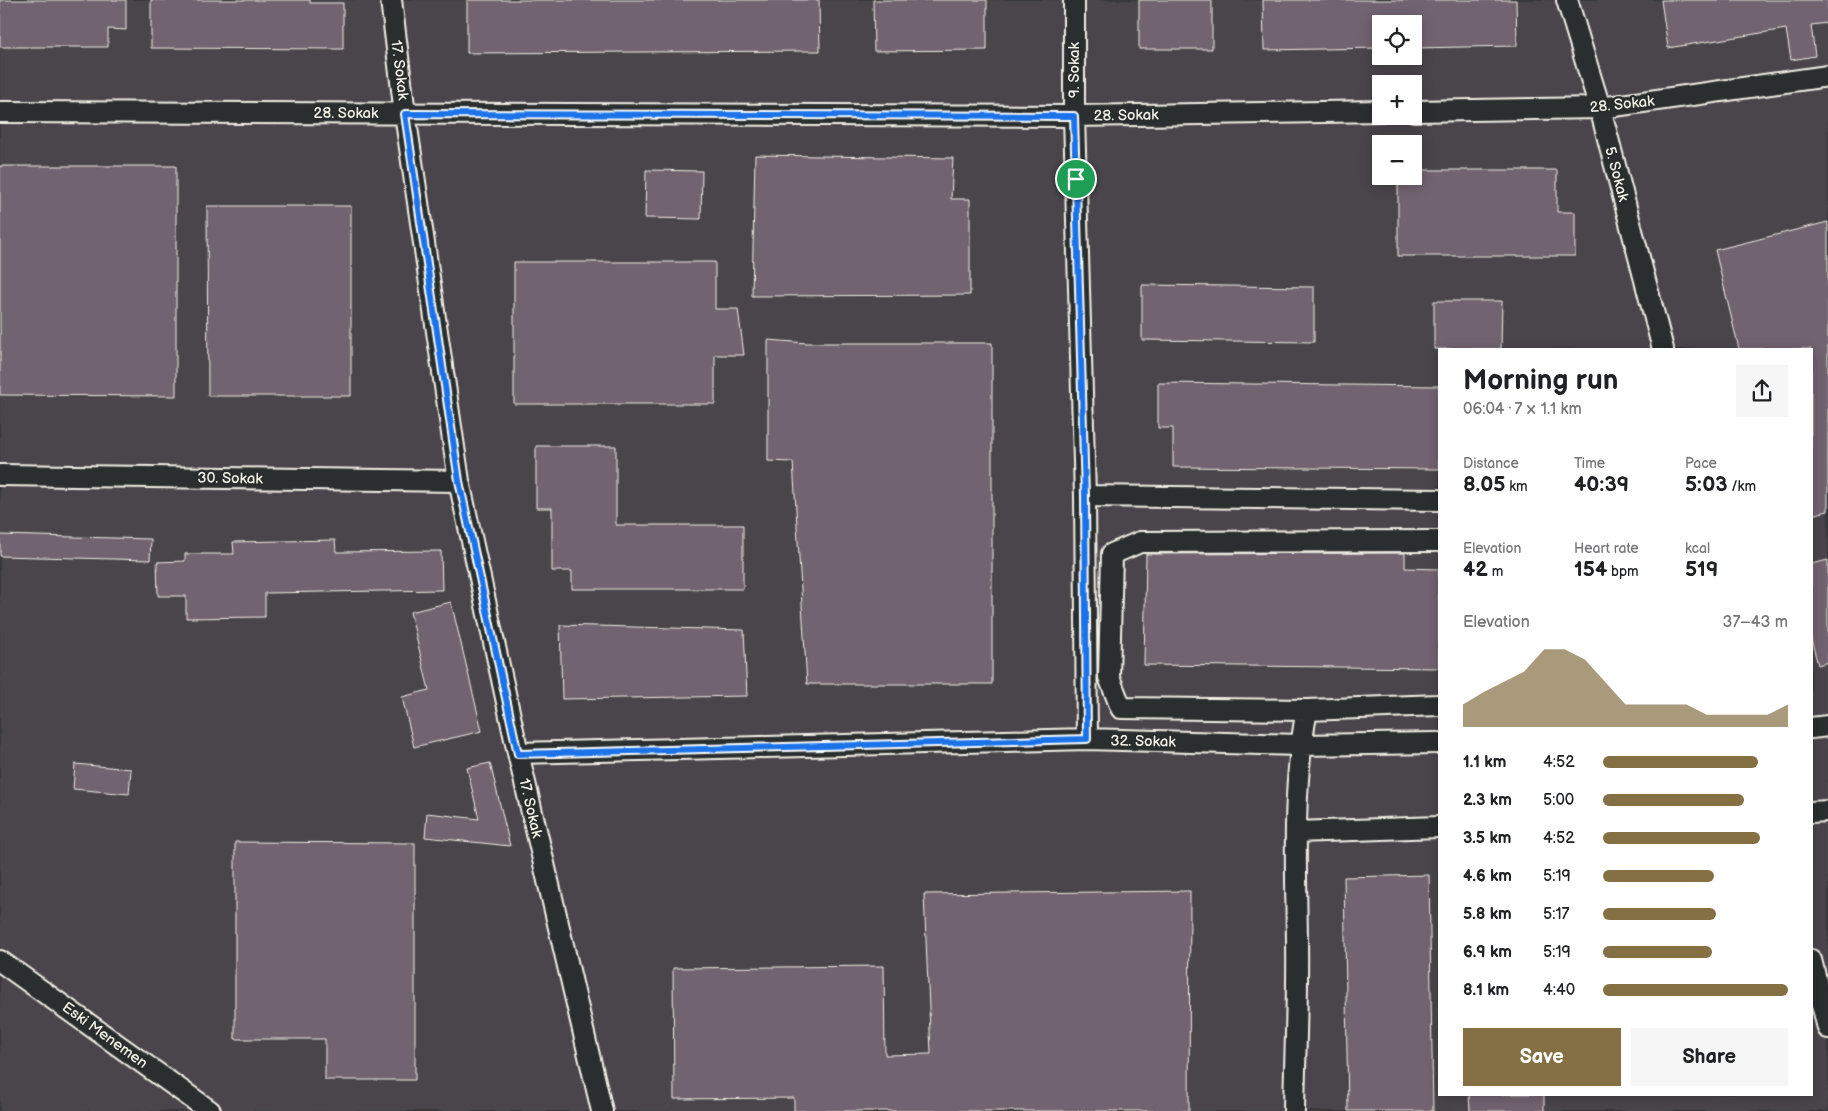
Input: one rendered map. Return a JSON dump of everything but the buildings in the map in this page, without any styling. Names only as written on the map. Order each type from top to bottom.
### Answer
[{"type":"street","name":"17. Sokak","points":[[391,0],[405,114],[459,481],[518,754],[602,1111]]},
{"type":"street","name":"9. Sokak","points":[[1074,0],[1074,116],[1085,496],[1087,739]]},
{"type":"street","name":"5. Sokak","points":[[1567,0],[1600,108],[1663,348]]},
{"type":"street","name":"28. Sokak","points":[[1422,111],[1600,108],[1828,76]]},
{"type":"street","name":"28. Sokak","points":[[0,112],[1074,116],[1372,111]]},
{"type":"street","name":"30. Sokak","points":[[0,475],[459,481]]},
{"type":"street","points":[[1085,496],[1438,500]]},
{"type":"street","points":[[1438,541],[1140,542],[1112,554],[1109,677],[1121,708],[1307,710],[1438,705]]},
{"type":"street","points":[[1294,1111],[1297,950],[1296,832],[1300,745],[1307,710]]},
{"type":"street","points":[[1813,728],[1828,726]]},
{"type":"street","name":"32. Sokak","points":[[518,754],[1087,739],[1300,745],[1438,744]]},
{"type":"street","points":[[1813,812],[1828,811]]},
{"type":"street","points":[[1296,832],[1438,828]]},
{"type":"street","name":"Eski Menemen","points":[[0,960],[210,1111]]},
{"type":"street","points":[[1813,968],[1828,1028]]},
{"type":"shaded area","points":[[0,0],[1828,0],[1828,1111],[0,1111]]},
{"type":"route","points":[[405,114],[1074,116],[1076,179],[1085,496],[1087,739],[518,754],[459,481],[405,114]]}]
